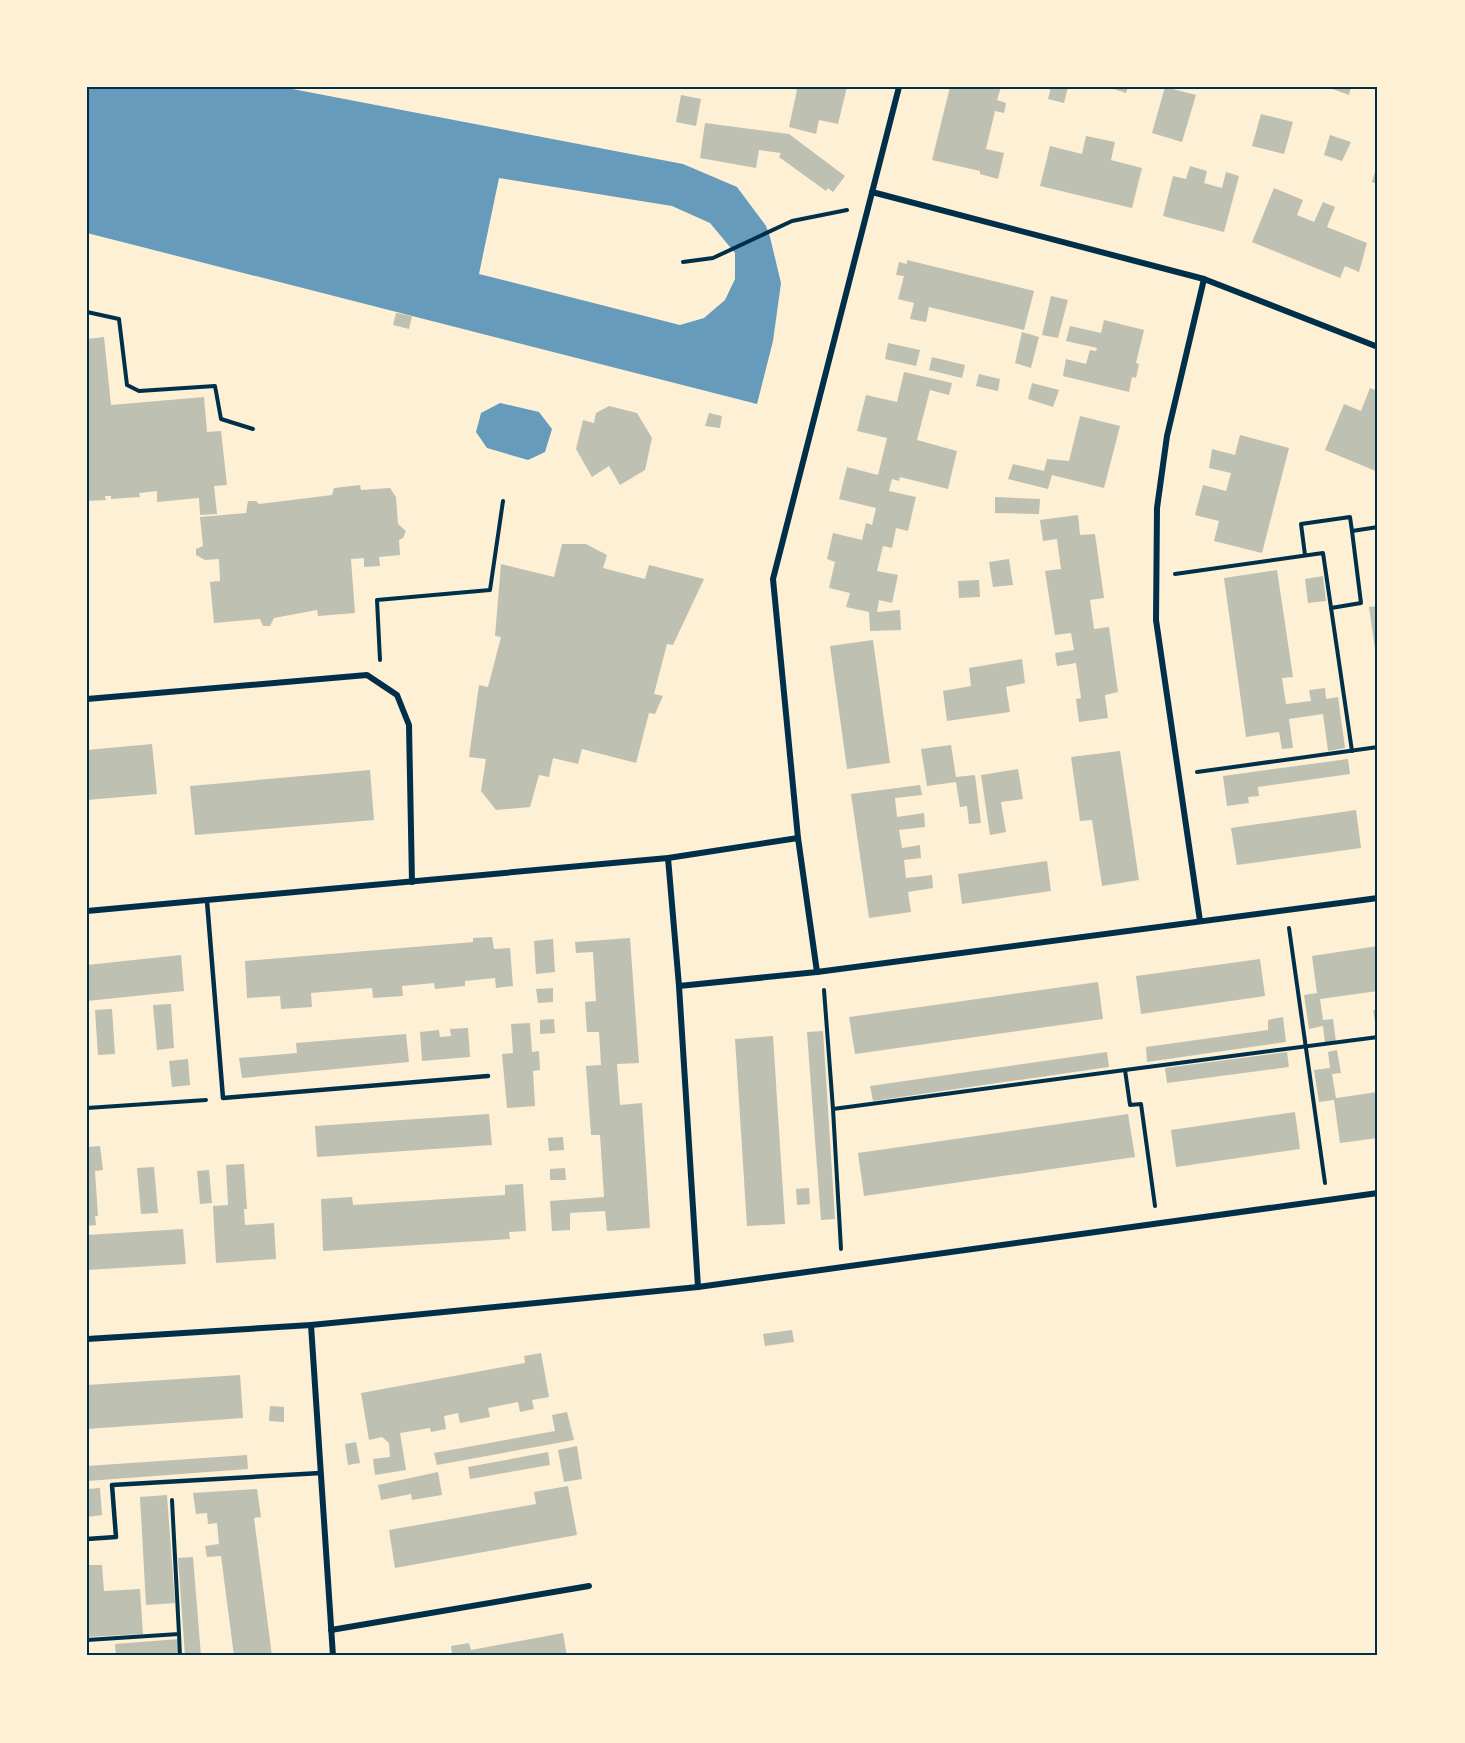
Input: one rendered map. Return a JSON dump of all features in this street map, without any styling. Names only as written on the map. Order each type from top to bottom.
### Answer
[{"type":"street","points":[[820,972],[798,838],[773,579],[899,87]]},
{"type":"street","points":[[872,192],[1204,279],[1378,348]]},
{"type":"street","points":[[1200,921],[1156,620],[1156,576],[1157,508],[1167,436],[1204,279]]},
{"type":"street","points":[[87,699],[367,675],[397,695],[409,725],[412,882]]},
{"type":"street","points":[[87,911],[668,858],[798,838]]},
{"type":"street","points":[[668,858],[679,986],[698,1287]]},
{"type":"street","points":[[679,986],[820,972],[1378,898]]},
{"type":"street","points":[[87,1339],[311,1325],[698,1287],[1378,1193]]},
{"type":"street","points":[[311,1325],[333,1656]]},
{"type":"street","points":[[331,1630],[589,1586]]},
{"type":"lane","points":[[207,901],[223,1098],[488,1076]]},
{"type":"lane","points":[[87,1539],[116,1538],[112,1485],[321,1473]]},
{"type":"path","points":[[683,262],[713,258],[792,221],[868,206]]},
{"type":"path","points":[[87,312],[119,319],[128,385],[139,391],[215,386],[221,419],[253,429]]},
{"type":"path","points":[[381,685],[377,600],[490,590],[503,501]]},
{"type":"path","points":[[1305,555],[1301,524],[1350,517],[1361,603],[1331,608]]},
{"type":"path","points":[[1352,531],[1378,527]]},
{"type":"path","points":[[1156,576],[1323,553],[1352,751]]},
{"type":"path","points":[[1179,775],[1378,747]]},
{"type":"path","points":[[1287,910],[1327,1200]]},
{"type":"path","points":[[820,972],[833,1109],[842,1268]]},
{"type":"path","points":[[833,1109],[1378,1037]]},
{"type":"path","points":[[1125,1070],[1130,1105],[1141,1104],[1157,1224]]},
{"type":"path","points":[[87,1108],[223,1098]]},
{"type":"path","points":[[171,1481],[180,1656]]},
{"type":"path","points":[[87,1640],[179,1634]]},
{"type":"water","points":[[87,87],[282,87],[683,164],[737,187],[766,226],[781,283],[773,341],[757,404],[87,233]],"holes":[[[499,178],[672,206],[710,223],[735,253],[735,279],[725,300],[704,318],[680,325],[479,274]]]},
{"type":"water","points":[[500,403],[539,412],[552,429],[545,452],[528,460],[487,448],[476,432],[481,413]]},
{"type":"building","points":[[791,87],[847,87],[838,124],[819,120],[816,134],[789,127],[797,90]]},
{"type":"building","points":[[950,87],[1001,87],[997,100],[1006,103],[1004,113],[995,111],[986,149],[1004,153],[998,179],[980,174],[980,171],[932,160]]},
{"type":"building","points":[[1051,87],[1068,87],[1064,103],[1048,99]]},
{"type":"building","points":[[1108,87],[1128,87],[1126,93]]},
{"type":"building","points":[[1165,87],[1196,95],[1182,142],[1152,133]]},
{"type":"building","points":[[1327,87],[1351,87],[1349,95]]},
{"type":"building","points":[[681,95],[701,99],[696,126],[676,122]]},
{"type":"building","points":[[1261,114],[1293,122],[1284,154],[1252,146]]},
{"type":"building","points":[[705,123],[789,134],[845,176],[833,192],[828,188],[826,191],[779,157],[781,153],[759,150],[756,168],[700,158]]},
{"type":"building","points":[[1330,135],[1351,142],[1342,161],[1324,155]]},
{"type":"building","points":[[1086,136],[1115,142],[1111,160],[1142,168],[1132,208],[1040,186],[1050,146],[1082,154]]},
{"type":"building","points":[[1378,164],[1378,184],[1372,182]]},
{"type":"building","points":[[1190,166],[1207,171],[1204,183],[1222,188],[1226,172],[1239,176],[1224,232],[1163,216],[1173,176],[1186,179]]},
{"type":"building","points":[[1274,188],[1303,200],[1297,215],[1314,222],[1323,202],[1335,207],[1327,227],[1367,243],[1359,272],[1345,266],[1340,278],[1252,242]]},
{"type":"building","points":[[907,260],[1034,291],[1024,330],[929,307],[926,322],[910,319],[914,303],[898,299],[904,276],[896,275],[899,262],[907,264]]},
{"type":"building","points":[[1051,296],[1068,300],[1058,338],[1042,335]]},
{"type":"building","points":[[396,313],[412,316],[409,329],[393,325]]},
{"type":"building","points":[[1104,320],[1144,330],[1136,363],[1139,364],[1136,378],[1132,377],[1129,392],[1063,376],[1066,359],[1086,364],[1090,350],[1096,351],[1097,348],[1066,341],[1070,326],[1101,333]]},
{"type":"building","points":[[1022,332],[1039,337],[1031,368],[1015,363]]},
{"type":"building","points":[[104,337],[111,405],[204,397],[207,432],[221,431],[227,485],[214,486],[217,514],[200,515],[199,498],[157,502],[157,491],[139,493],[140,497],[111,499],[111,496],[105,496],[106,500],[87,501],[87,339]]},
{"type":"building","points":[[888,343],[920,350],[916,366],[885,359]]},
{"type":"building","points":[[932,357],[965,365],[962,378],[929,370]]},
{"type":"building","points":[[904,372],[952,383],[949,395],[930,390],[917,440],[957,451],[948,489],[900,477],[899,481],[892,479],[889,491],[916,497],[908,531],[896,528],[892,548],[883,546],[877,571],[898,575],[892,603],[879,600],[877,612],[900,610],[901,630],[870,631],[869,612],[846,607],[850,593],[829,588],[835,562],[827,559],[833,533],[862,540],[866,523],[872,525],[876,508],[839,499],[847,467],[878,475],[887,438],[857,431],[866,395],[897,402]]},
{"type":"building","points":[[979,374],[1000,379],[998,391],[976,386]]},
{"type":"building","points":[[1032,383],[1059,390],[1053,407],[1028,399]]},
{"type":"building","points":[[1370,388],[1378,391],[1378,472],[1325,450],[1344,404],[1361,411]]},
{"type":"building","points":[[609,406],[637,413],[652,438],[645,470],[620,485],[609,466],[592,477],[576,449],[583,420],[594,423],[596,413]]},
{"type":"building","points":[[709,413],[722,416],[720,428],[705,426]]},
{"type":"building","points":[[1080,416],[1120,426],[1104,488],[1052,475],[1048,489],[1008,479],[1013,464],[1044,471],[1047,459],[1069,461]]},
{"type":"building","points":[[1240,435],[1289,448],[1262,553],[1214,541],[1219,521],[1195,515],[1203,485],[1226,491],[1231,473],[1209,468],[1212,449],[1235,455]]},
{"type":"building","points":[[360,485],[361,490],[390,488],[396,497],[398,524],[406,531],[403,538],[399,540],[400,555],[379,557],[380,566],[364,567],[364,558],[351,559],[355,613],[318,616],[317,610],[274,618],[270,626],[263,626],[260,619],[214,623],[210,582],[220,581],[219,559],[205,560],[196,555],[196,549],[203,546],[200,517],[246,513],[248,501],[256,501],[259,504],[332,495],[334,488]]},
{"type":"building","points":[[995,497],[1040,499],[1039,514],[995,513]]},
{"type":"building","points":[[1078,515],[1080,535],[1095,534],[1104,598],[1090,600],[1094,629],[1109,627],[1118,692],[1105,695],[1108,718],[1079,722],[1076,699],[1081,698],[1076,663],[1057,666],[1055,653],[1074,650],[1071,633],[1055,635],[1045,571],[1061,569],[1057,539],[1043,541],[1040,520]]},
{"type":"building","points":[[562,544],[586,544],[607,555],[603,568],[645,579],[649,565],[704,579],[673,645],[667,644],[654,694],[663,696],[655,714],[649,713],[636,763],[582,749],[578,764],[553,758],[549,777],[539,775],[530,807],[496,810],[481,791],[486,759],[469,757],[479,685],[488,687],[501,637],[495,636],[501,564],[554,577]]},
{"type":"building","points":[[1009,559],[1013,585],[993,587],[989,562]]},
{"type":"building","points":[[1277,570],[1293,677],[1282,678],[1286,704],[1311,701],[1309,690],[1325,688],[1326,699],[1338,697],[1345,748],[1328,751],[1323,714],[1289,719],[1293,748],[1282,749],[1279,732],[1246,737],[1224,578]]},
{"type":"building","points":[[1323,576],[1326,601],[1308,603],[1305,579]]},
{"type":"building","points":[[979,580],[980,597],[959,598],[958,581]]},
{"type":"building","points":[[1378,606],[1378,663],[1377,663],[1369,607]]},
{"type":"building","points":[[873,640],[890,763],[847,769],[830,646]]},
{"type":"building","points":[[1022,659],[1025,683],[1006,687],[1010,712],[947,721],[943,691],[971,686],[969,668]]},
{"type":"building","points":[[152,744],[157,794],[87,800],[87,750]]},
{"type":"building","points":[[951,745],[956,777],[975,775],[981,823],[969,824],[967,806],[960,807],[956,782],[927,786],[921,749]]},
{"type":"building","points":[[1120,751],[1139,880],[1102,886],[1092,820],[1080,821],[1071,757]]},
{"type":"building","points":[[1348,759],[1350,774],[1258,787],[1259,796],[1248,797],[1249,803],[1227,806],[1223,776]]},
{"type":"building","points":[[1018,769],[1023,799],[1001,802],[1006,832],[990,835],[981,775]]},
{"type":"building","points":[[370,770],[374,820],[195,835],[190,786]]},
{"type":"building","points":[[920,785],[922,795],[895,798],[897,817],[924,813],[925,827],[899,830],[902,848],[920,845],[921,858],[904,860],[906,878],[932,875],[933,888],[908,892],[911,912],[869,918],[851,794]]},
{"type":"building","points":[[1356,810],[1361,848],[1237,865],[1231,828]]},
{"type":"building","points":[[1047,861],[1051,891],[962,904],[958,874]]},
{"type":"building","points":[[492,937],[494,949],[510,948],[513,986],[496,988],[495,978],[465,981],[465,986],[435,989],[434,983],[402,986],[403,996],[373,998],[372,988],[311,993],[312,1007],[281,1009],[280,996],[247,998],[245,961],[473,942],[473,938]]},
{"type":"building","points":[[630,938],[639,1063],[617,1064],[620,1105],[642,1103],[650,1228],[607,1231],[605,1211],[570,1213],[570,1230],[552,1231],[550,1201],[604,1197],[600,1135],[591,1135],[586,1066],[601,1065],[599,1032],[587,1032],[585,1002],[596,1001],[593,952],[576,953],[575,942]]},
{"type":"building","points":[[553,939],[555,972],[536,974],[534,941]]},
{"type":"building","points":[[1378,946],[1378,991],[1320,999],[1323,1020],[1333,1019],[1336,1042],[1325,1043],[1323,1026],[1309,1029],[1304,995],[1317,993],[1312,956]]},
{"type":"building","points":[[181,955],[184,991],[87,1001],[87,965]]},
{"type":"building","points":[[1260,959],[1265,996],[1141,1014],[1136,976]]},
{"type":"building","points":[[1098,982],[1103,1019],[855,1054],[849,1017]]},
{"type":"building","points":[[553,988],[553,1002],[538,1003],[536,989]]},
{"type":"building","points":[[171,1004],[174,1048],[157,1050],[153,1005]]},
{"type":"building","points":[[112,1009],[115,1054],[98,1055],[95,1010]]},
{"type":"building","points":[[1373,1010],[1378,1010],[1377,1034]]},
{"type":"building","points":[[1283,1017],[1286,1042],[1147,1062],[1146,1047],[1268,1030],[1268,1020]]},
{"type":"building","points":[[554,1019],[555,1033],[540,1034],[540,1020]]},
{"type":"building","points":[[530,1023],[532,1052],[539,1051],[540,1070],[533,1071],[535,1106],[507,1108],[502,1054],[513,1053],[511,1024]]},
{"type":"building","points":[[468,1028],[470,1057],[422,1061],[420,1032],[439,1030],[440,1037],[451,1036],[450,1029]]},
{"type":"building","points":[[823,1031],[835,1219],[821,1220],[807,1032]]},
{"type":"building","points":[[406,1034],[409,1062],[242,1078],[239,1058],[297,1053],[296,1043]]},
{"type":"building","points":[[773,1036],[785,1224],[747,1226],[735,1039]]},
{"type":"building","points":[[1337,1050],[1341,1073],[1332,1074],[1336,1098],[1378,1092],[1378,1138],[1340,1143],[1334,1100],[1319,1102],[1314,1070],[1330,1068],[1328,1052]]},
{"type":"building","points":[[1107,1052],[1109,1067],[873,1101],[870,1086]]},
{"type":"building","points":[[1287,1052],[1289,1067],[1167,1083],[1165,1068]]},
{"type":"building","points":[[188,1059],[190,1085],[172,1087],[169,1061]]},
{"type":"building","points":[[1295,1112],[1300,1149],[1176,1167],[1171,1130]]},
{"type":"building","points":[[489,1114],[492,1145],[317,1157],[315,1126]]},
{"type":"building","points":[[1128,1114],[1135,1157],[864,1196],[858,1153]]},
{"type":"building","points":[[563,1137],[564,1150],[549,1151],[548,1138]]},
{"type":"building","points":[[100,1146],[103,1170],[95,1171],[98,1216],[95,1216],[96,1225],[87,1226],[87,1147]]},
{"type":"building","points":[[244,1164],[247,1209],[244,1209],[245,1225],[274,1223],[276,1259],[216,1263],[213,1206],[228,1205],[226,1165]]},
{"type":"building","points":[[154,1167],[158,1213],[141,1214],[137,1168]]},
{"type":"building","points":[[565,1168],[566,1180],[550,1180],[550,1169]]},
{"type":"building","points":[[209,1170],[212,1203],[200,1204],[197,1171]]},
{"type":"building","points":[[523,1184],[526,1231],[509,1232],[510,1239],[323,1251],[321,1199],[352,1197],[353,1205],[505,1195],[505,1185]]},
{"type":"building","points":[[809,1188],[810,1204],[797,1205],[796,1189]]},
{"type":"building","points":[[183,1229],[186,1264],[87,1270],[87,1235]]},
{"type":"building","points":[[792,1330],[794,1342],[765,1346],[763,1334]]},
{"type":"building","points":[[541,1353],[549,1397],[532,1400],[534,1409],[520,1412],[518,1402],[488,1408],[490,1417],[460,1423],[458,1413],[444,1416],[446,1429],[431,1432],[430,1428],[400,1433],[406,1470],[375,1475],[373,1459],[390,1457],[389,1443],[382,1437],[369,1440],[361,1393],[525,1363],[524,1356]]},
{"type":"building","points":[[240,1375],[243,1418],[87,1429],[87,1385]]},
{"type":"building","points":[[270,1406],[284,1407],[284,1422],[269,1421]]},
{"type":"building","points":[[567,1412],[574,1440],[437,1465],[434,1453],[555,1431],[552,1415]]},
{"type":"building","points":[[356,1442],[360,1463],[348,1465],[345,1444]]},
{"type":"building","points":[[577,1446],[582,1479],[564,1482],[558,1450]]},
{"type":"building","points":[[548,1452],[550,1465],[470,1479],[468,1467]]},
{"type":"building","points":[[247,1455],[248,1469],[87,1481],[87,1466]]},
{"type":"building","points":[[438,1472],[442,1495],[412,1500],[411,1494],[381,1500],[378,1485]]},
{"type":"building","points":[[568,1486],[577,1535],[395,1568],[389,1530],[536,1504],[534,1492]]},
{"type":"building","points":[[100,1488],[102,1515],[87,1517],[87,1489]]},
{"type":"building","points":[[257,1489],[261,1517],[254,1518],[272,1656],[234,1656],[221,1556],[207,1557],[205,1546],[219,1544],[217,1523],[208,1524],[207,1513],[196,1514],[193,1493]]},
{"type":"building","points":[[167,1495],[175,1603],[146,1605],[140,1497]]},
{"type":"building","points":[[193,1557],[201,1656],[185,1656],[178,1558]]},
{"type":"building","points":[[87,1565],[102,1565],[104,1591],[140,1589],[143,1634],[87,1637]]},
{"type":"building","points":[[563,1633],[567,1656],[441,1656],[452,1653],[451,1646],[469,1643],[471,1650]]},
{"type":"building","points":[[179,1639],[180,1656],[116,1656],[115,1644]]}]
